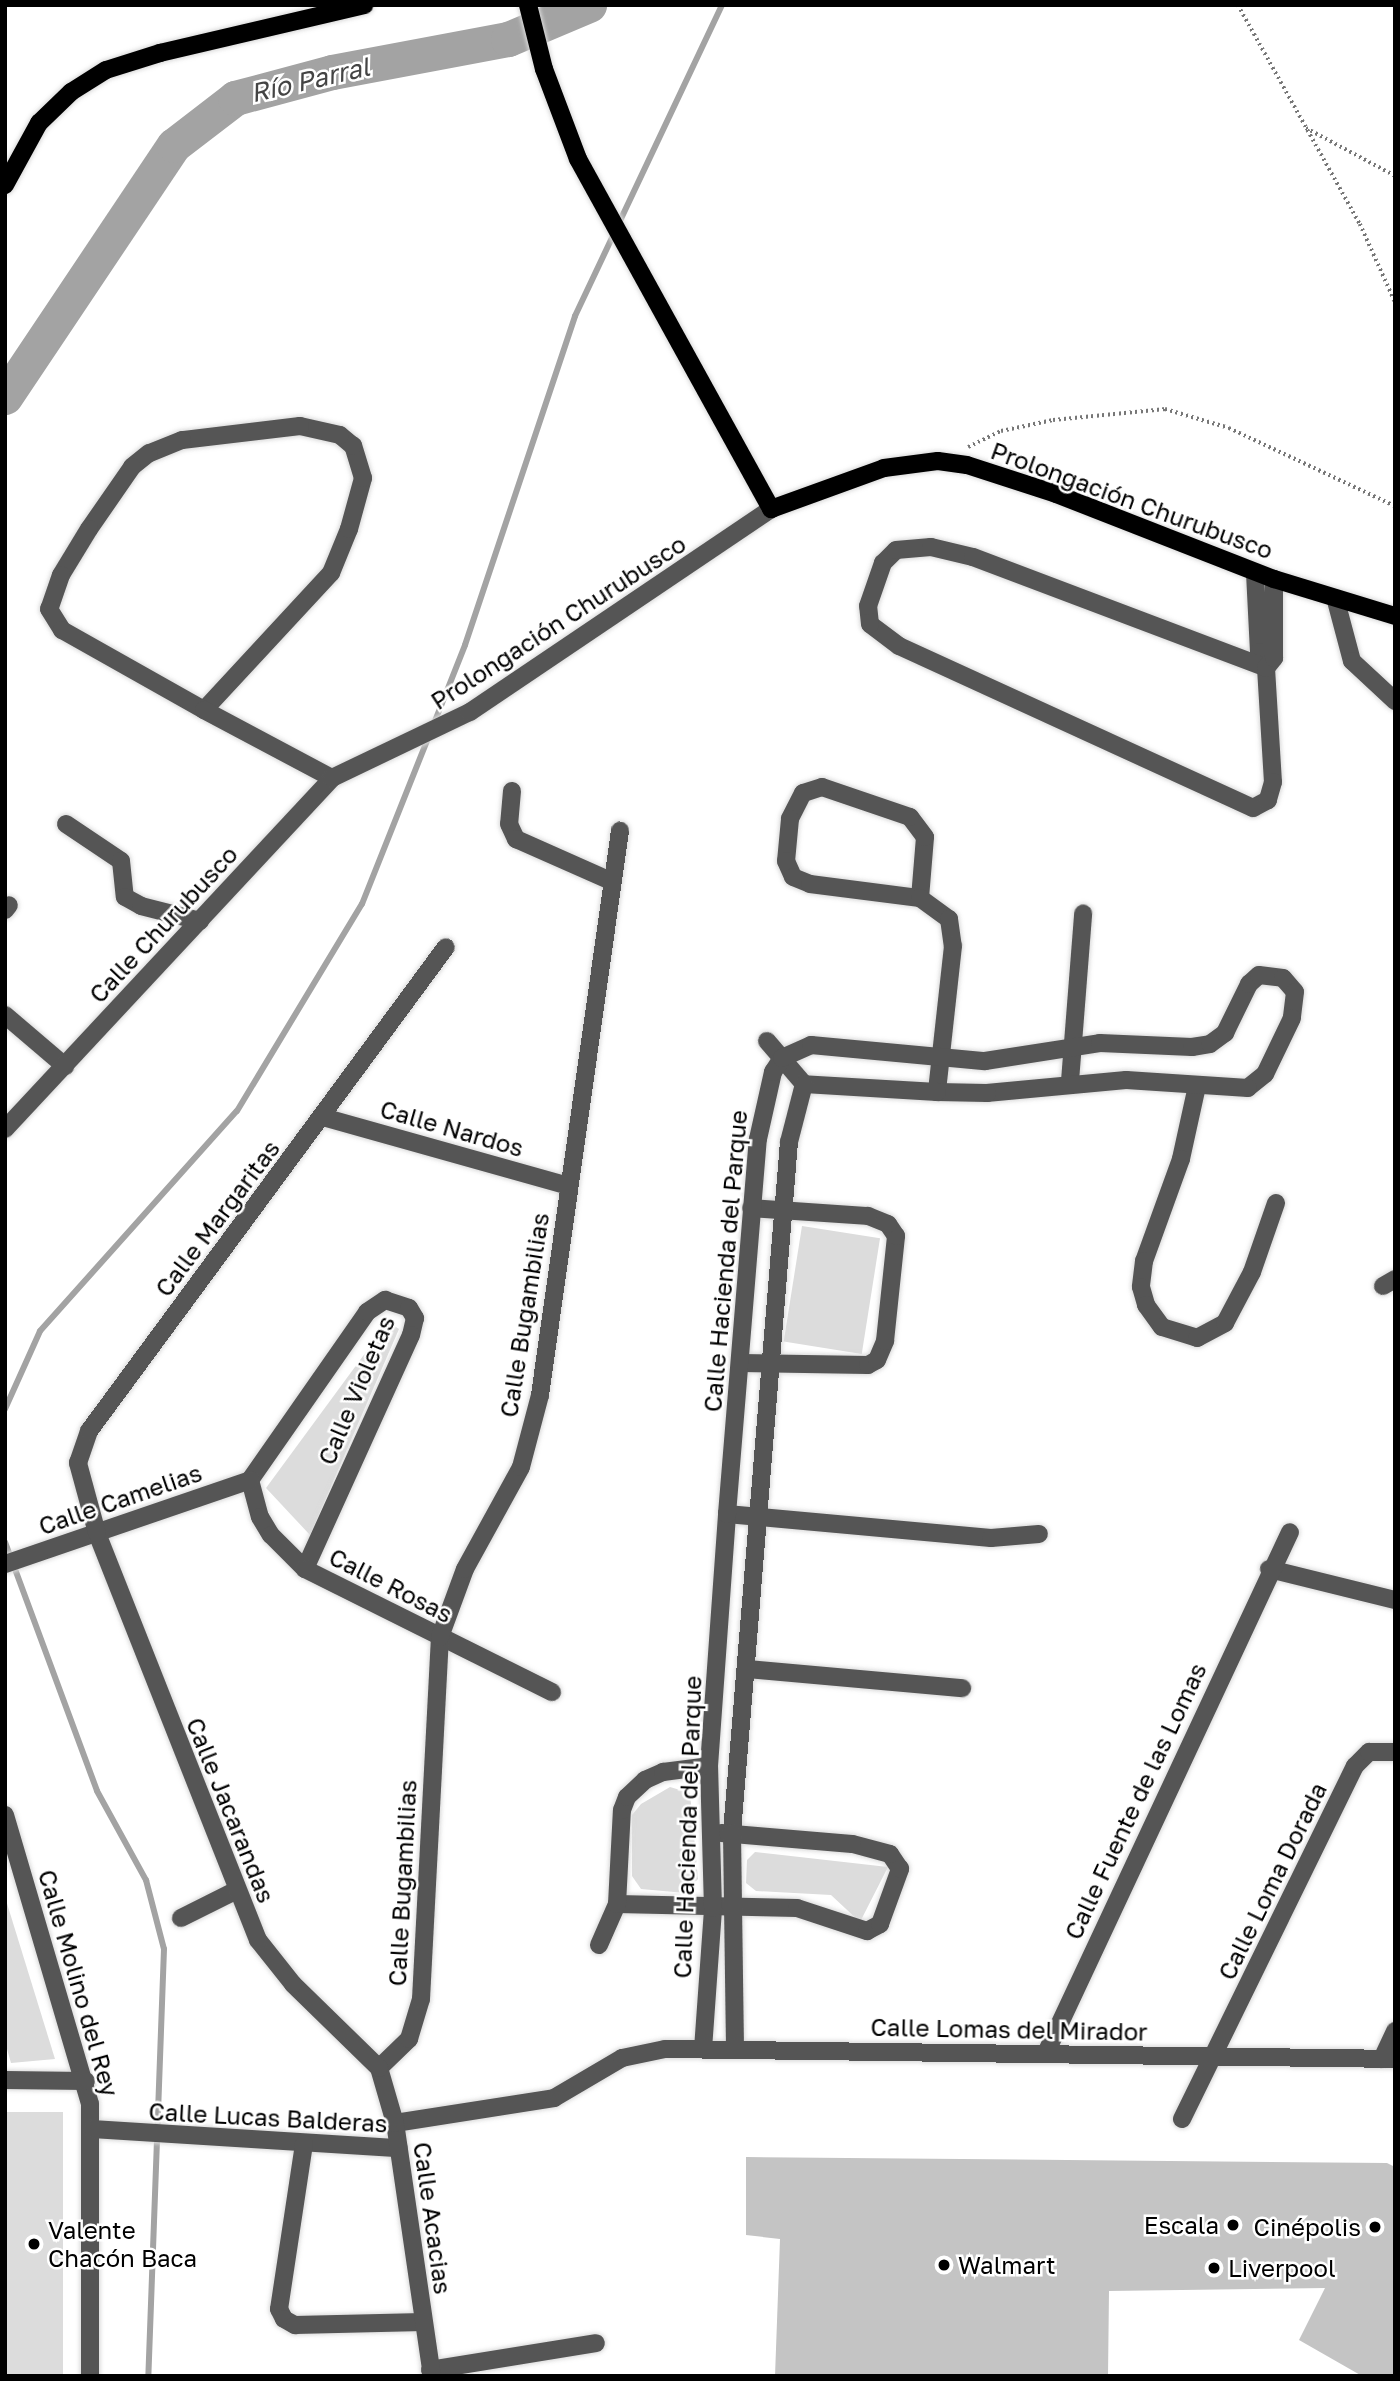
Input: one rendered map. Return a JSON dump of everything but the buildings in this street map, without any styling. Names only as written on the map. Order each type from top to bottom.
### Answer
[{"type":"main road","points":[[5,185],[39,123],[71,92],[106,70],[160,53],[364,5]]},
{"type":"main road","points":[[529,7],[544,69],[578,159],[771,509]]},
{"type":"main road","name":"Prolongación Churubusco","points":[[771,509],[884,468],[938,461],[967,465],[1056,494],[1255,573],[1336,601],[1395,616]]},
{"type":"street","points":[[204,710],[331,573],[349,530],[363,478],[353,446],[340,435],[300,426],[166,445],[132,467],[61,575],[49,609],[62,630],[204,710],[332,778]]},
{"type":"street","name":"Prolongación Churubusco","points":[[365,766],[470,712],[771,509]]},
{"type":"street","points":[[1255,573],[1259,652],[1266,668],[1272,792],[1263,805],[1253,808],[890,641],[870,624],[868,607],[883,562],[895,550],[931,547],[973,557],[1266,668]]},
{"type":"street","points":[[1266,668],[1274,658],[1274,579]]},
{"type":"street","points":[[1336,601],[1352,661],[1395,701]]},
{"type":"street","name":"Calle Churubusco","points":[[5,1129],[332,778],[365,766]]},
{"type":"street","points":[[920,898],[925,837],[910,817],[822,787],[803,793],[790,819],[786,861],[793,877],[810,884],[920,898],[941,909],[952,930],[937,1092]]},
{"type":"street","points":[[512,791],[509,824],[516,839],[611,881]]},
{"type":"street","points":[[66,824],[121,861],[125,897],[141,906],[200,921]]},
{"type":"street","name":"Calle Bugambilias","points":[[379,2068],[409,2039],[421,1999],[440,1637],[465,1569],[521,1467],[540,1395],[620,831]]},
{"type":"street","points":[[1070,1081],[1070,1047],[1083,914]]},
{"type":"street","name":"Calle Margaritas","points":[[97,1533],[78,1463],[89,1431],[446,947]]},
{"type":"street","points":[[768,1041],[782,1058],[804,1084],[987,1093],[1070,1081],[1126,1080],[1248,1088],[1265,1073],[1292,1018],[1296,1001],[1292,985],[1273,974],[1259,975],[1249,984],[1224,1033],[1210,1044],[1070,1047],[985,1061],[940,1059],[811,1045],[782,1058]]},
{"type":"street","points":[[5,1015],[65,1066]]},
{"type":"street","name":"Calle Hacienda del Parque","points":[[703,2049],[713,1908],[709,1766],[751,1208],[762,1108],[782,1058]]},
{"type":"street","name":"Calle Hacienda del Parque","points":[[735,2049],[736,1909],[732,1833],[748,1669],[792,1119],[804,1084]]},
{"type":"street","points":[[1197,1086],[1181,1159],[1144,1261],[1142,1287],[1146,1305],[1162,1327],[1197,1338],[1225,1323],[1252,1272],[1276,1203]]},
{"type":"street","name":"Calle Nardos","points":[[323,1117],[568,1186]]},
{"type":"street","points":[[741,1363],[868,1365],[877,1360],[885,1341],[896,1236],[879,1219],[751,1208]]},
{"type":"street","name":"Calle Violetas","points":[[250,1480],[367,1312],[385,1300],[409,1308],[415,1318],[411,1335],[305,1569]]},
{"type":"street","name":"Calle Camelias","points":[[5,1564],[250,1480]]},
{"type":"street","name":"Calle Rosas","points":[[250,1480],[260,1517],[271,1535],[305,1569],[552,1692]]},
{"type":"street","points":[[727,1514],[991,1538],[1039,1534]]},
{"type":"street","name":"Calle Fuente de las Lomas","points":[[1046,2053],[1269,1569],[1290,1532]]},
{"type":"street","name":"Calle Jacarandas","points":[[97,1533],[235,1891],[258,1940],[277,1965],[379,2068]]},
{"type":"street","points":[[1269,1569],[1395,1600]]},
{"type":"street","points":[[748,1669],[961,1688]]},
{"type":"street","name":"Calle Loma Dorada","points":[[1182,2119],[1355,1766],[1368,1752],[1395,1752]]},
{"type":"street","points":[[599,1945],[617,1904],[622,1810],[627,1797],[645,1780],[663,1772],[709,1766]]},
{"type":"street","name":"Calle Molino del Rey","points":[[5,1815],[86,2081],[93,2129],[90,2376]]},
{"type":"street","points":[[617,1904],[813,1910],[867,1931],[884,1916],[900,1869],[897,1860],[882,1851],[852,1844],[710,1833]]},
{"type":"street","points":[[181,1918],[235,1891]]},
{"type":"street","points":[[1388,2059],[1395,2031]]},
{"type":"street","name":"Calle Lomas del Mirador","points":[[622,2058],[665,2049],[735,2049],[1046,2053],[1212,2059],[1388,2059]]},
{"type":"street","name":"Calle Lucas Balderas","points":[[395,2123],[554,2098],[622,2058]]},
{"type":"street","name":"Calle Acacias","points":[[379,2068],[395,2123],[431,2373]]},
{"type":"street","points":[[5,2080],[86,2081]]},
{"type":"street","name":"Calle Lucas Balderas","points":[[93,2129],[398,2148]]},
{"type":"street","points":[[304,2144],[279,2309],[284,2319],[295,2325],[423,2322]]},
{"type":"street","points":[[431,2373],[596,2343]]},
{"type":"path","points":[[1238,5],[1360,224],[1395,302]]},
{"type":"path","points":[[1304,127],[1395,176]]},
{"type":"path","points":[[938,461],[1001,431],[1053,420],[1165,409],[1228,428],[1395,506]]},
{"type":"shaded area","points":[[802,1226],[880,1238],[862,1354],[784,1342]]},
{"type":"shaded area","points":[[388,1322],[399,1329],[310,1535],[266,1488]]},
{"type":"shaded area","points":[[670,1787],[690,1793],[698,1879],[685,1893],[641,1889],[632,1876],[632,1815],[641,1804]]},
{"type":"shaded area","points":[[755,1852],[888,1867],[860,1922],[831,1895],[756,1891],[746,1883],[747,1860]]},
{"type":"shaded area","points":[[5,1897],[55,2059],[11,2063],[5,2042]]},
{"type":"shaded area","name":"Valente Chacón Baca","points":[[5,2112],[63,2112],[63,2376],[5,2376]]},
{"type":"waterway","name":"Río Parral","points":[[5,397],[174,145],[235,98],[332,72],[508,39],[589,5]]},
{"type":"waterway","points":[[433,726],[465,645],[575,316],[722,5]]},
{"type":"waterway","points":[[5,1409],[40,1331],[237,1111],[362,904],[429,736]]},
{"type":"waterway","points":[[5,1542],[97,1791],[146,1880],[164,1949],[148,2376]]},
{"type":"place","name":"Escala","points":[[1233,2225]]},
{"type":"place","name":"Cinépolis","points":[[1375,2227]]},
{"type":"place","name":"Valente Chacón Baca","points":[[34,2244]]},
{"type":"place","name":"Walmart","points":[[944,2265]]},
{"type":"place","name":"Liverpool","points":[[1214,2268]]}]
